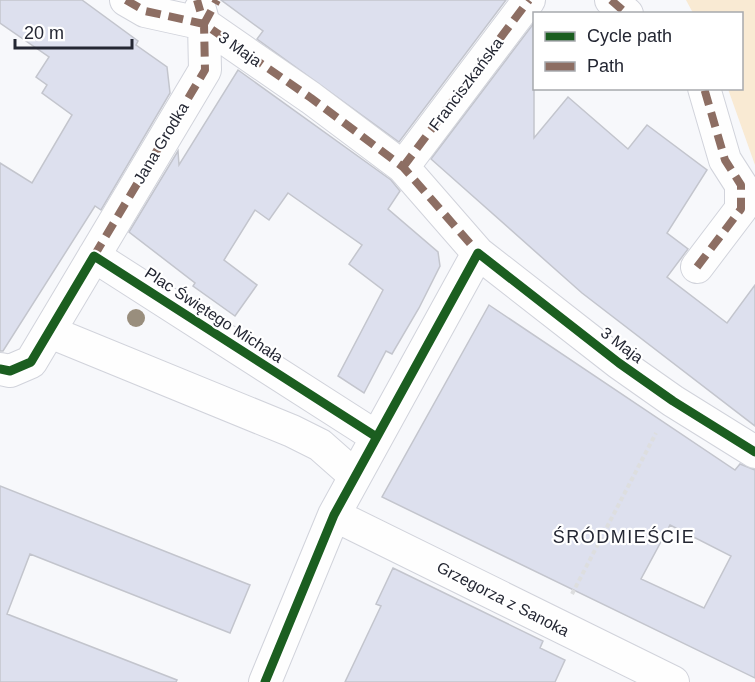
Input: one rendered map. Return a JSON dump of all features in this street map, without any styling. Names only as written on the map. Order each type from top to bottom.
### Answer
[{"type":"street","points":[[126,0],[145,11],[206,8]]},
{"type":"street","name":"Franciszkańska","points":[[403,167],[529,0]]},
{"type":"street","points":[[610,0],[625,12]]},
{"type":"street","name":"3 Maja","points":[[206,8],[311,98],[403,167],[478,253],[619,363],[673,401],[755,452]]},
{"type":"street","name":"Jana Grodka","points":[[94,256],[205,70],[206,8]]},
{"type":"street","points":[[697,267],[741,208],[741,185],[725,160],[705,90]]},
{"type":"street","points":[[265,682],[334,514],[354,474],[478,253]]},
{"type":"street","points":[[0,369],[10,371],[31,362],[94,256]]},
{"type":"street","name":"Plac Świętego Michała","points":[[94,256],[375,436]]},
{"type":"street","points":[[50,332],[292,431],[320,446],[354,474]]},
{"type":"street","name":"Grzegorza z Sanoka","points":[[334,514],[673,682]]},
{"type":"path","points":[[568,602],[673,401]]},
{"type":"shaded area","points":[[686,0],[755,0],[755,165],[728,90],[743,90],[743,12],[692,12]]},
{"type":"building","points":[[0,0],[82,0],[138,41],[136,45],[167,67],[170,93],[101,210],[95,206],[3,351],[0,351],[0,163],[32,183],[72,115],[42,93],[47,85],[36,77],[49,57],[0,23]]},
{"type":"building","points":[[221,0],[506,0],[399,142],[257,39],[263,31]]},
{"type":"building","points":[[533,24],[534,138],[568,97],[628,149],[647,125],[707,170],[667,233],[688,249],[667,277],[727,323],[755,285],[755,426],[582,293],[431,159]]},
{"type":"building","points":[[238,70],[391,180],[400,191],[388,209],[438,252],[440,266],[419,308],[392,354],[386,351],[364,393],[338,376],[383,290],[349,264],[362,245],[288,193],[269,220],[255,210],[224,260],[257,285],[235,316],[193,286],[195,283],[129,232],[178,151],[179,165]]},
{"type":"building","points":[[489,305],[735,470],[740,464],[755,470],[755,678],[382,497]],"holes":[[[670,525],[731,556],[704,608],[641,579]]]},
{"type":"building","points":[[0,486],[250,585],[230,633],[30,554],[7,614],[177,680],[176,682],[0,682]]},
{"type":"building","points":[[393,568],[543,641],[540,648],[565,660],[555,682],[345,682],[381,606],[376,604]]},
{"type":"marked path","points":[[126,0],[145,11],[204,24],[311,98],[403,167],[482,257]]},
{"type":"marked path","points":[[94,256],[205,70],[204,24],[197,0]]},
{"type":"marked path","points":[[204,24],[217,0]]},
{"type":"marked path","points":[[403,167],[529,0]]},
{"type":"marked path","points":[[611,0],[625,12]]},
{"type":"marked path","points":[[697,267],[741,209],[741,185],[725,160],[705,90]]},
{"type":"cycle path","points":[[265,682],[334,515],[478,253],[619,363],[673,401],[755,452]]},
{"type":"cycle path","points":[[0,369],[10,371],[31,362],[94,256],[375,436]]},
{"type":"district","name":"ŚRÓDMIEŚCIE","points":[[624,537]]}]
